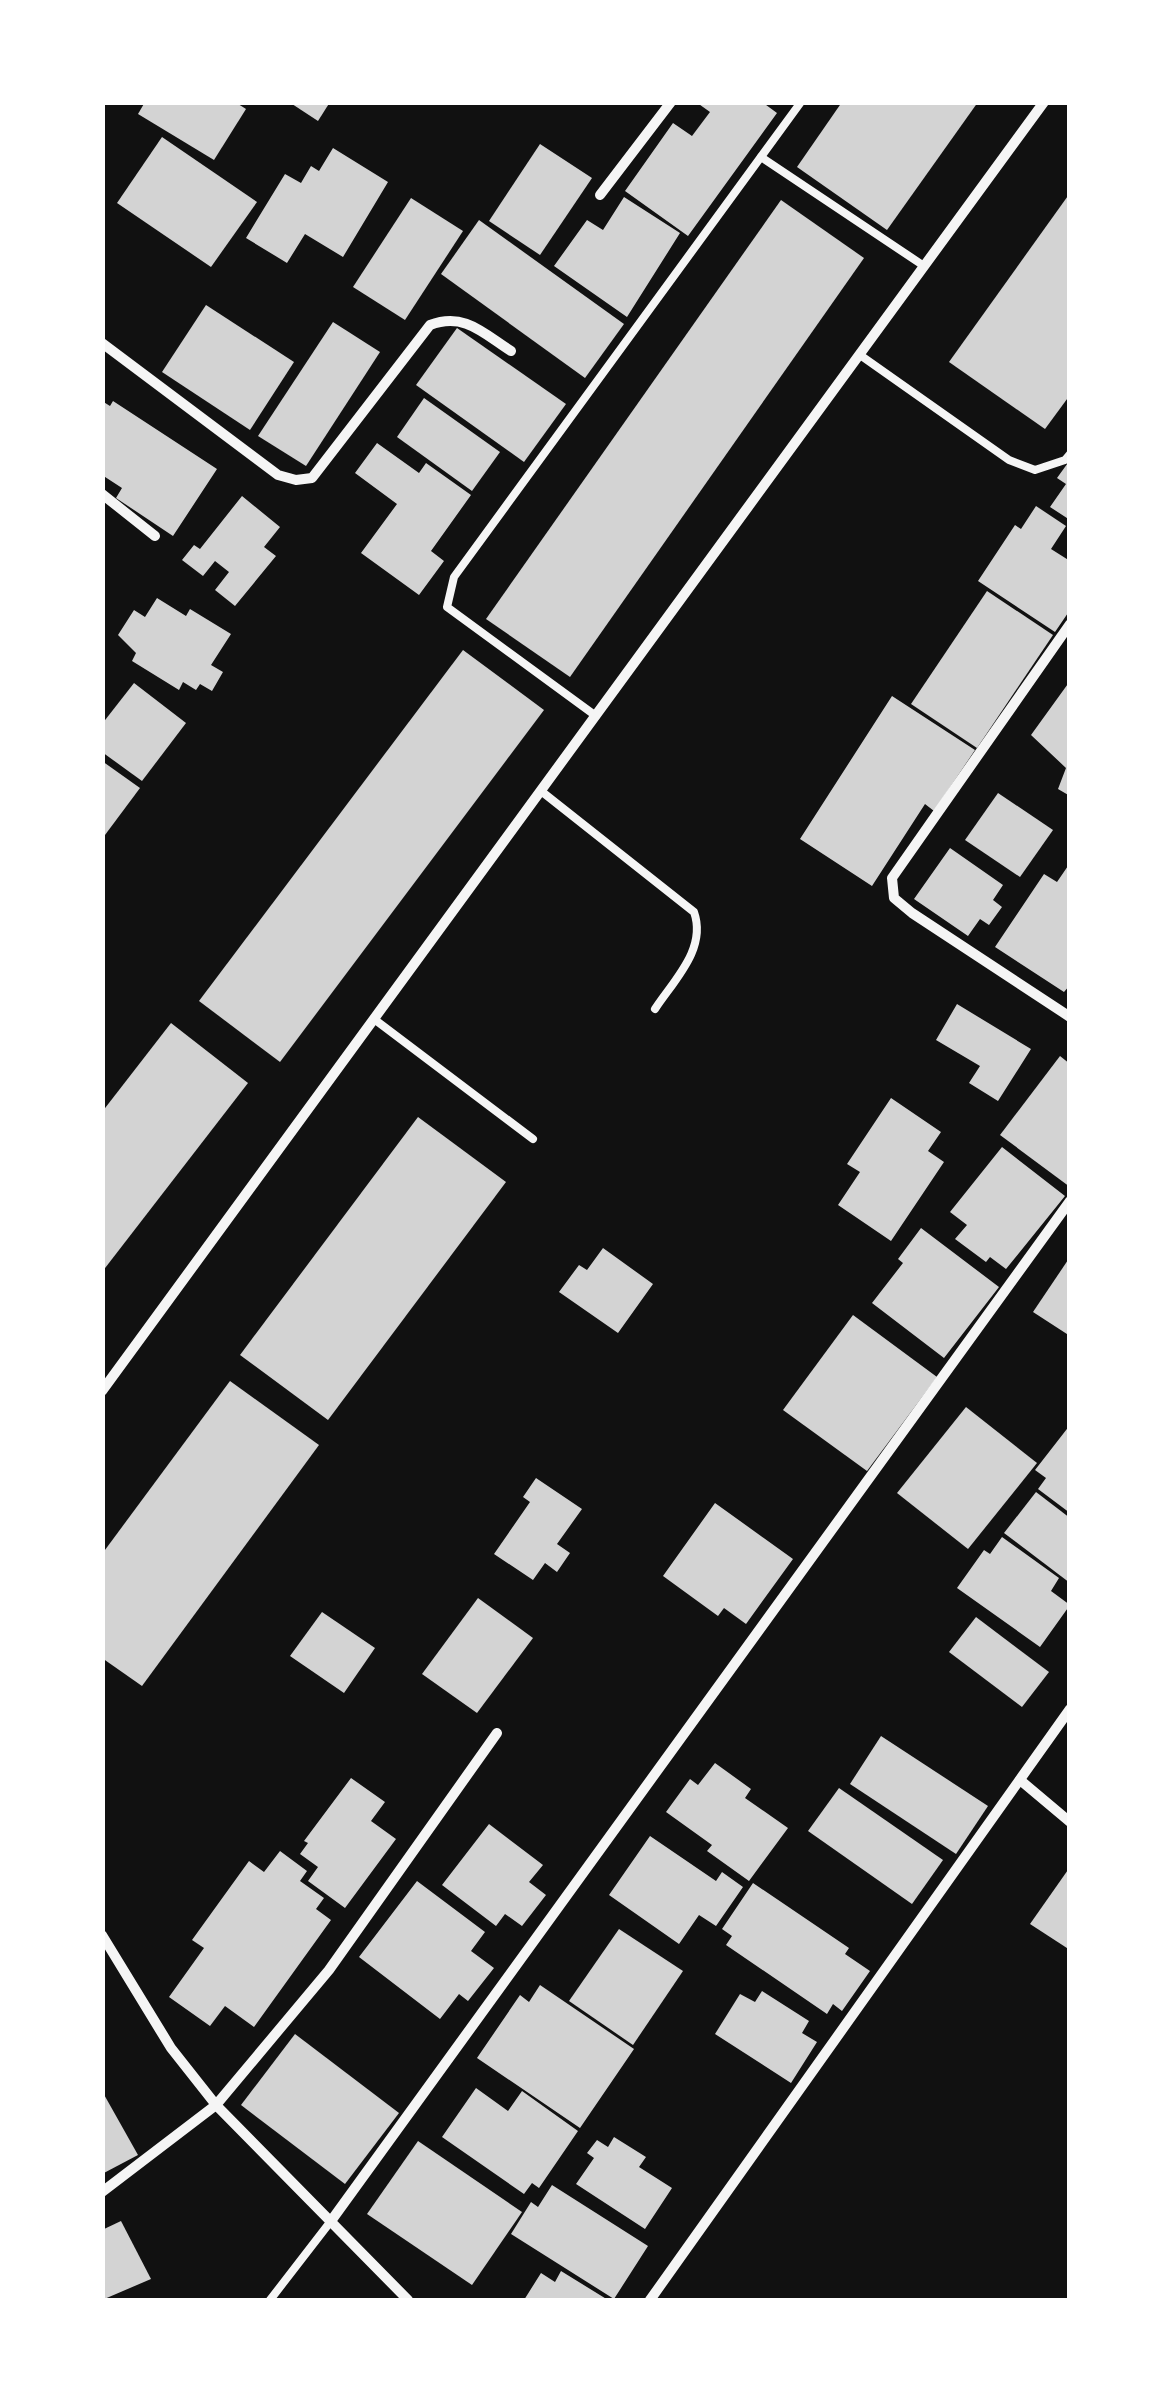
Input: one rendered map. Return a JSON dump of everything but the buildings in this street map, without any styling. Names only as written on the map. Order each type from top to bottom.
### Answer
[{"type":"street","points":[[600,195],[671,102]]},
{"type":"street","points":[[102,1391],[1044,102]]},
{"type":"street","points":[[102,343],[278,475],[296,480],[312,478],[430,325],[449,318],[464,320],[511,352]]},
{"type":"street","points":[[102,494],[154,536]]},
{"type":"street","points":[[1070,624],[892,878],[894,898],[912,913],[1066,1015],[1070,1001]]},
{"type":"street","points":[[330,2222],[1070,1201]]},
{"type":"street","points":[[650,2300],[1070,1709]]},
{"type":"street","points":[[102,2192],[216,2105],[328,1970],[497,1733]]},
{"type":"street","points":[[1020,1780],[1070,1822]]},
{"type":"street","points":[[102,1935],[171,2048],[216,2105],[408,2300]]},
{"type":"lane","points":[[596,716],[446,606],[447,594],[454,577],[801,102]]},
{"type":"lane","points":[[761,158],[924,266]]},
{"type":"lane","points":[[860,355],[1009,460],[1035,470],[1065,460],[1070,454]]},
{"type":"lane","points":[[541,790],[694,912],[700,930],[695,948],[655,1009]]},
{"type":"lane","points":[[374,1020],[533,1139]]},
{"type":"lane","points":[[270,2300],[330,2222]]}]
